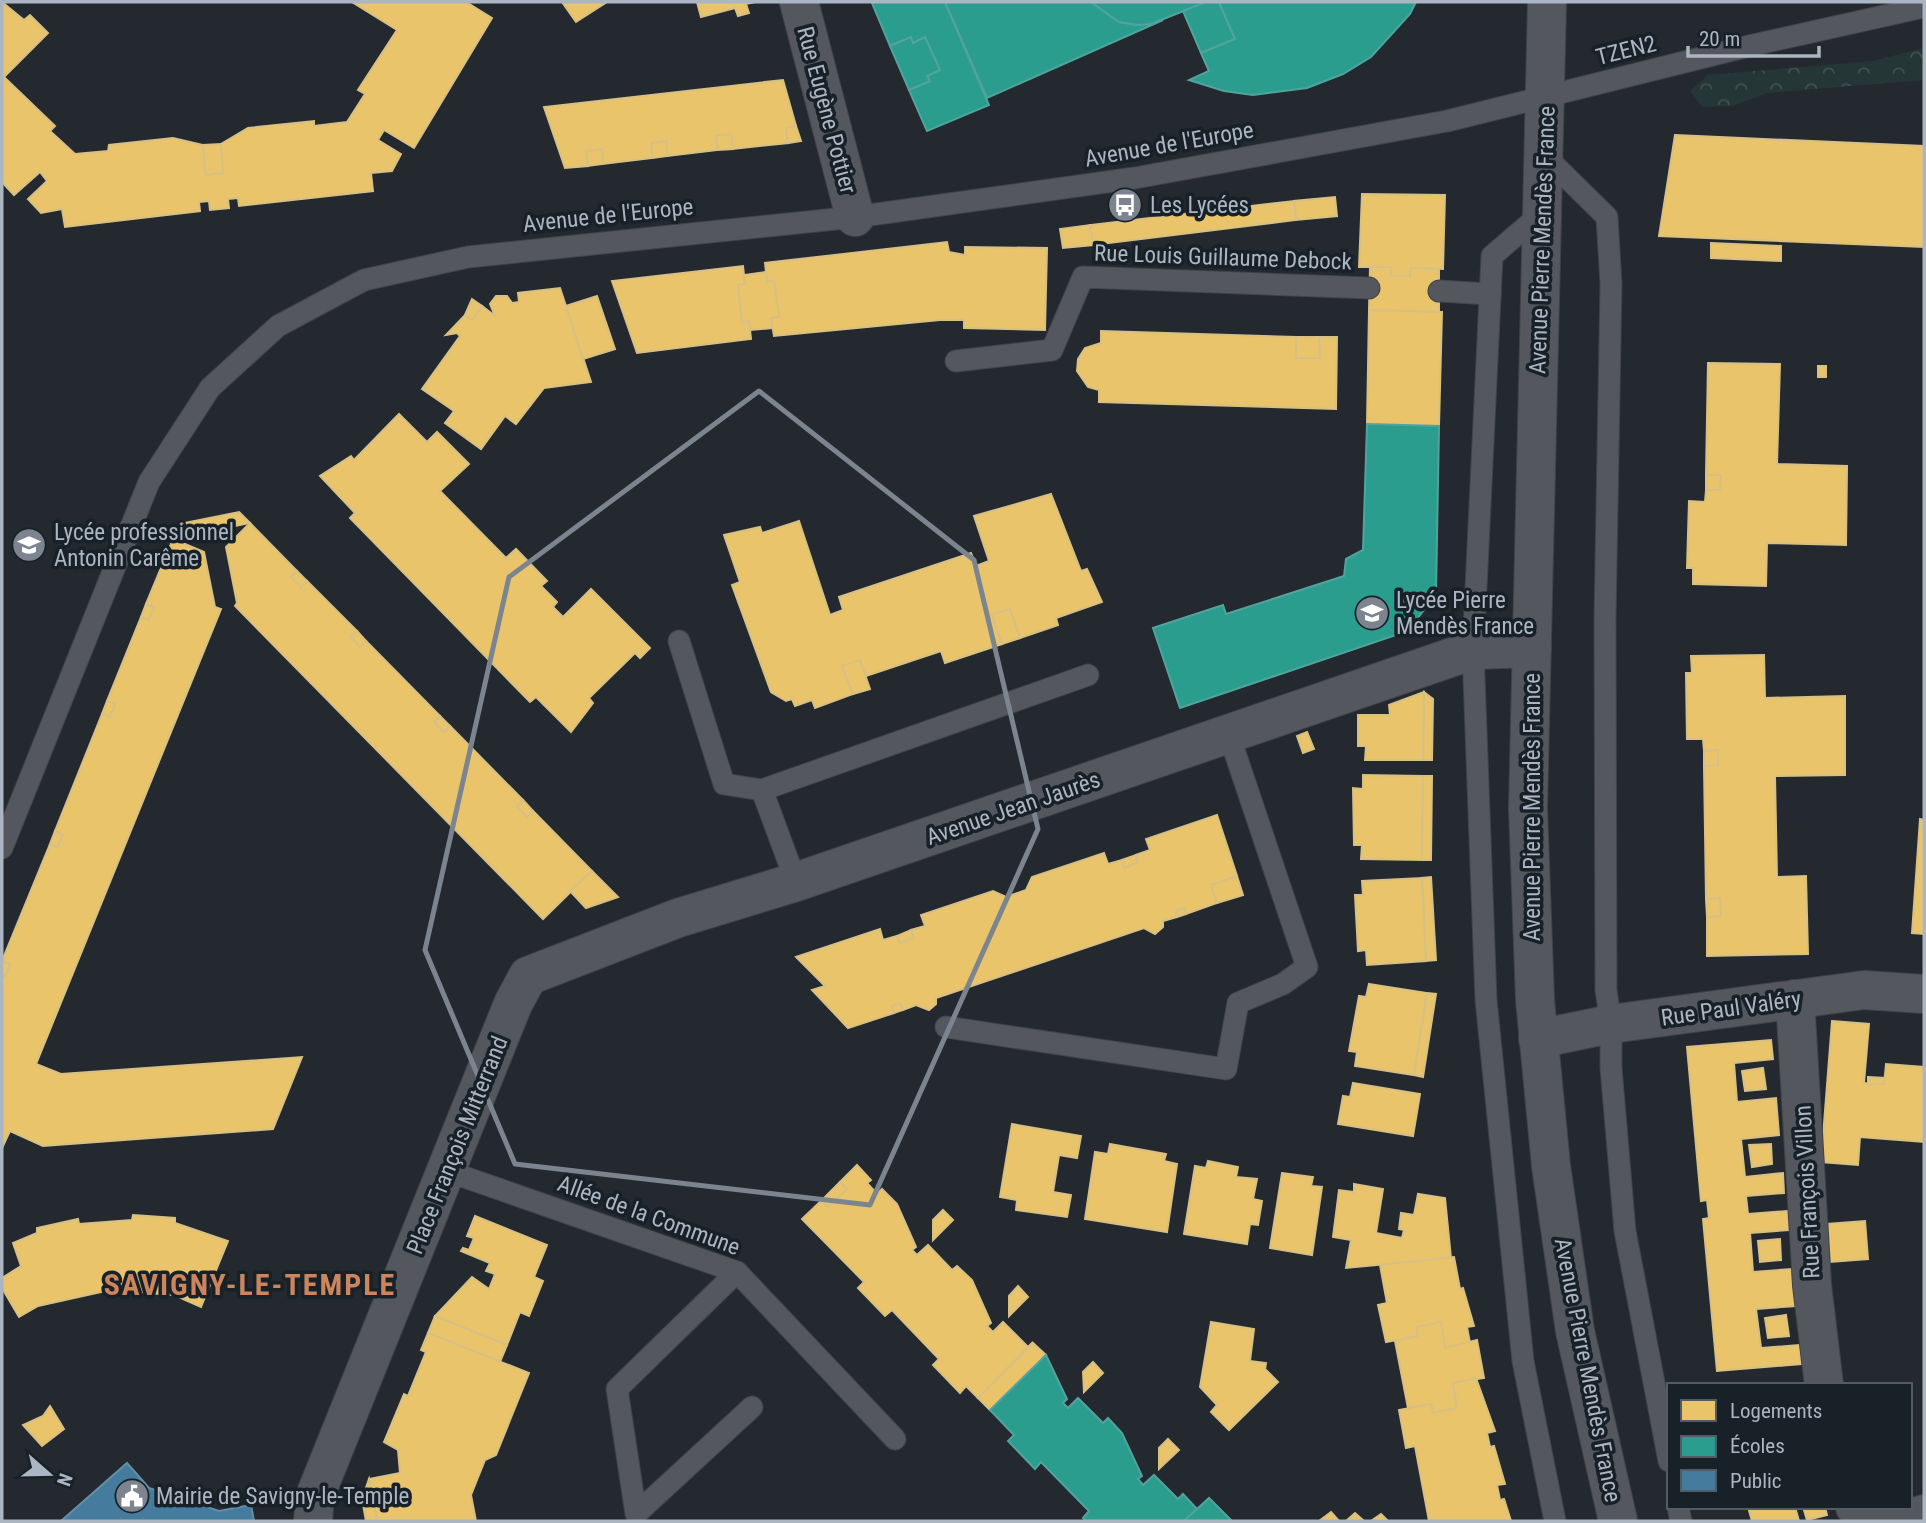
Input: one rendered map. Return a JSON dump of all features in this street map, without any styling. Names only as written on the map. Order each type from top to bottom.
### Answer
[{"type":"street","name":"Rue Eugène Pottier","points":[[799,2],[855,217]]},
{"type":"street","name":"Avenue Pierre Mendès France","points":[[1547,2],[1528,808],[1538,1039],[1551,1166],[1575,1331],[1618,1521]]},
{"type":"street","name":"Avenue Jean Jaurès","points":[[513,1004],[528,976],[557,962],[678,918],[796,882],[1473,650],[1532,648]]},
{"type":"street","name":"Rue Paul Valéry","points":[[1538,1039],[1611,1024],[1864,990],[1924,994]]},
{"type":"street","name":"Rue François Villon","points":[[1796,999],[1812,1285],[1824,1383]]},
{"type":"street","name":"Place François Mitterrand","points":[[313,1521],[315,1496],[513,1004]]},
{"type":"street","points":[[1860,1509],[1888,1521]]},
{"type":"street","points":[[1903,1521],[1924,1514]]},
{"type":"lane","name":"TZEN2","points":[[1545,97],[1749,46],[1924,7]]},
{"type":"lane","name":"Avenue de l'Europe","points":[[2,848],[149,482],[210,388],[278,326],[364,280],[468,257],[855,217],[1135,178],[1447,121],[1545,97]]},
{"type":"lane","points":[[1545,156],[1607,217],[1611,284],[1605,620],[1605,990],[1611,1024],[1611,1068],[1625,1231],[1667,1451]]},
{"type":"lane","points":[[1542,213],[1492,256],[1473,650],[1485,986],[1494,1094],[1523,1361],[1555,1521]]},
{"type":"lane","name":"Rue Louis Guillaume Debock","points":[[956,361],[1052,350],[1083,277],[1369,288]]},
{"type":"lane","points":[[1439,291],[1490,294]]},
{"type":"lane","points":[[679,641],[724,785],[762,790],[1088,675]]},
{"type":"lane","points":[[946,1027],[1226,1069],[1238,1003],[1283,984],[1307,967],[1229,735]]},
{"type":"lane","points":[[762,790],[796,882]]},
{"type":"lane","name":"Allée de la Commune","points":[[447,1171],[737,1272],[895,1439]]},
{"type":"lane","points":[[737,1272],[617,1389],[636,1514],[752,1407]]},
{"type":"highlighted area","points":[[759,391],[974,560],[1038,829],[870,1205],[515,1164],[425,950],[509,577]]},
{"type":"green space","points":[[1924,48],[1924,80],[1767,93],[1732,106],[1702,107],[1690,91],[1708,75],[1873,61]]},
{"type":"building: Logements","points":[[2,2],[24,20],[30,15],[48,33],[4,77],[55,126],[50,131],[75,154],[108,151],[109,145],[173,138],[203,145],[206,175],[223,173],[221,144],[248,128],[314,121],[314,126],[347,122],[365,94],[358,90],[397,30],[352,2],[466,2],[492,18],[414,148],[384,130],[378,140],[401,154],[392,171],[371,173],[373,191],[239,206],[238,198],[228,199],[229,208],[210,210],[209,201],[199,202],[200,211],[65,227],[62,209],[41,213],[28,199],[47,181],[40,172],[14,195],[2,182]]},
{"type":"building: Logements","points":[[562,2],[607,2],[576,22]]},
{"type":"building: Logements","points":[[697,2],[755,2],[746,4],[749,13],[738,16],[735,8],[701,17]]},
{"type":"building: Logements","points":[[783,80],[796,126],[786,128],[788,143],[733,149],[731,134],[716,136],[718,150],[668,156],[666,141],[651,143],[653,158],[603,164],[602,149],[586,151],[588,166],[565,168],[544,107]]},
{"type":"building: Logements","points":[[796,126],[801,141],[788,143],[786,128]]},
{"type":"building: Logements","points":[[731,134],[733,149],[718,150],[716,136]]},
{"type":"building: Logements","points":[[1675,135],[1924,146],[1924,247],[1659,236]]},
{"type":"building: Logements","points":[[666,141],[668,156],[653,158],[651,143]]},
{"type":"building: Logements","points":[[221,144],[223,173],[206,175],[203,145]]},
{"type":"building: Logements","points":[[602,149],[603,164],[588,166],[586,151]]},
{"type":"building: Logements","points":[[1362,194],[1445,195],[1443,269],[1410,268],[1410,276],[1391,276],[1391,267],[1359,267]]},
{"type":"building: Logements","points":[[1335,197],[1337,216],[1296,220],[1294,201]]},
{"type":"building: Logements","points":[[1294,201],[1296,220],[1093,245],[1090,225]]},
{"type":"building: Logements","points":[[1090,225],[1093,245],[1063,248],[1060,229]]},
{"type":"building: Logements","points":[[947,242],[949,252],[965,255],[965,247],[1047,248],[1045,330],[964,328],[964,320],[940,320],[774,336],[771,318],[779,317],[774,281],[767,282],[765,263]]},
{"type":"building: Logements","points":[[1711,243],[1781,246],[1781,261],[1711,258]]},
{"type":"building: Logements","points":[[743,266],[745,284],[738,285],[742,322],[749,321],[751,339],[637,353],[612,281]]},
{"type":"building: Logements","points":[[1370,267],[1391,267],[1391,276],[1410,276],[1410,268],[1439,269],[1439,312],[1369,310]]},
{"type":"building: Logements","points":[[766,272],[767,282],[774,281],[779,317],[771,318],[772,328],[751,330],[749,321],[742,322],[738,285],[745,284],[744,275]]},
{"type":"building: Logements","points":[[560,288],[591,382],[544,388],[516,424],[505,416],[481,449],[445,423],[454,411],[422,389],[460,336],[457,333],[446,335],[465,315],[472,320],[482,306],[495,316],[490,304],[496,296],[507,296],[512,303],[519,302],[518,293]]},
{"type":"building: Logements","points":[[597,296],[615,349],[583,359],[566,306]]},
{"type":"building: Logements","points":[[472,299],[482,306],[472,320],[465,315]]},
{"type":"building: Logements","points":[[1369,310],[1442,312],[1439,426],[1367,424]]},
{"type":"building: Logements","points":[[1101,331],[1296,337],[1296,358],[1320,358],[1319,337],[1337,337],[1336,409],[1099,402],[1099,390],[1088,387],[1077,371],[1078,359],[1085,348],[1101,343]]},
{"type":"building: Logements","points":[[1296,337],[1319,337],[1320,358],[1296,358]]},
{"type":"building: Logements","points":[[1708,363],[1780,364],[1777,464],[1847,466],[1846,545],[1767,543],[1766,586],[1693,584],[1693,568],[1687,568],[1689,501],[1705,502],[1706,490],[1720,490],[1721,475],[1706,475]]},
{"type":"building: Logements","points":[[1818,366],[1826,366],[1826,377],[1818,377]]},
{"type":"building: Logements","points":[[399,414],[427,442],[437,432],[469,464],[440,491],[506,558],[516,549],[547,581],[541,586],[557,602],[553,607],[563,617],[591,589],[650,648],[640,658],[635,653],[589,698],[593,703],[571,732],[536,697],[530,702],[350,518],[355,513],[320,476],[351,456],[354,460]]},
{"type":"building: Logements","points":[[1706,475],[1721,475],[1720,490],[1706,490]]},
{"type":"building: Logements","points":[[1051,494],[1081,571],[1087,569],[1102,602],[1056,618],[1058,625],[1020,638],[1010,609],[992,615],[1002,644],[945,663],[941,651],[866,676],[860,660],[842,666],[853,694],[815,708],[812,700],[795,706],[792,699],[786,701],[771,692],[732,585],[740,582],[724,535],[760,527],[762,533],[799,521],[830,615],[843,610],[839,597],[971,553],[976,566],[989,561],[974,516]]},
{"type":"building: Logements","points":[[239,512],[250,523],[173,539],[179,524]]},
{"type":"building: Logements","points":[[250,523],[297,571],[291,577],[301,587],[307,581],[357,631],[351,637],[360,647],[366,641],[440,716],[434,722],[444,732],[450,726],[523,800],[517,806],[527,817],[533,811],[592,871],[543,919],[235,606],[237,603],[226,547]]},
{"type":"building: Logements","points":[[173,539],[204,552],[215,607],[221,609],[36,1064],[61,1074],[302,1057],[273,1129],[43,1146],[10,1131],[2,1148],[2,975],[5,977],[10,964],[2,961],[50,844],[57,847],[63,835],[55,831],[102,714],[110,717],[115,704],[107,701],[141,617],[149,620],[154,607],[146,604]]},
{"type":"building: Logements","points":[[297,571],[307,581],[301,587],[291,577]]},
{"type":"building: Logements","points":[[146,604],[154,607],[149,620],[141,617]]},
{"type":"building: Logements","points":[[1010,609],[1020,638],[1002,644],[992,615]]},
{"type":"building: Logements","points":[[357,631],[366,641],[360,647],[351,637]]},
{"type":"building: Logements","points":[[1764,655],[1765,698],[1845,696],[1845,775],[1775,776],[1777,877],[1806,876],[1808,954],[1707,956],[1707,917],[1721,916],[1720,898],[1706,899],[1704,766],[1718,765],[1718,750],[1704,751],[1703,739],[1687,739],[1686,673],[1692,673],[1691,656]]},
{"type":"building: Logements","points":[[860,660],[870,689],[853,694],[842,666]]},
{"type":"building: Logements","points":[[1424,692],[1433,699],[1432,760],[1423,760]]},
{"type":"building: Logements","points":[[1424,692],[1423,760],[1365,760],[1366,746],[1358,746],[1358,715],[1390,715],[1389,705]]},
{"type":"building: Logements","points":[[107,701],[115,704],[110,717],[102,714]]},
{"type":"building: Logements","points":[[440,716],[450,726],[444,732],[434,722]]},
{"type":"building: Logements","points":[[1307,732],[1314,749],[1303,753],[1297,736]]},
{"type":"building: Logements","points":[[1718,750],[1718,765],[1704,766],[1704,751]]},
{"type":"building: Logements","points":[[1363,775],[1423,776],[1422,860],[1361,859],[1362,845],[1354,845],[1353,788],[1363,789]]},
{"type":"building: Logements","points":[[1423,776],[1432,776],[1431,860],[1422,860]]},
{"type":"building: Logements","points":[[523,800],[533,811],[527,817],[517,806]]},
{"type":"building: Logements","points":[[1217,815],[1237,876],[1211,885],[1217,903],[1186,914],[1184,908],[1176,911],[1177,917],[1163,921],[1163,927],[1155,934],[1144,928],[936,998],[936,1004],[929,1010],[916,1005],[903,1010],[900,1003],[892,1006],[894,1013],[848,1028],[812,990],[825,986],[796,957],[880,929],[883,940],[897,936],[900,943],[914,938],[911,930],[925,926],[921,915],[993,891],[1006,897],[1026,890],[1032,877],[1104,853],[1108,864],[1122,860],[1124,868],[1138,862],[1136,855],[1150,850],[1146,839]]},
{"type":"building: Logements","points":[[1920,819],[1924,820],[1924,934],[1912,933]]},
{"type":"building: Logements","points":[[55,831],[63,835],[57,847],[50,844]]},
{"type":"building: Logements","points":[[1136,855],[1138,862],[1124,868],[1122,860]]},
{"type":"building: Logements","points":[[592,871],[618,897],[586,908],[570,891]]},
{"type":"building: Logements","points":[[1237,876],[1243,895],[1217,903],[1211,885]]},
{"type":"building: Logements","points":[[1431,877],[1436,960],[1426,961],[1422,878]]},
{"type":"building: Logements","points":[[1422,878],[1426,961],[1367,965],[1366,950],[1358,951],[1355,895],[1363,895],[1362,881]]},
{"type":"building: Logements","points":[[1720,898],[1721,916],[1707,917],[1706,899]]},
{"type":"building: Logements","points":[[1184,908],[1186,914],[1177,917],[1176,911]]},
{"type":"building: Logements","points":[[911,930],[914,938],[900,943],[897,936]]},
{"type":"building: Logements","points":[[2,961],[10,964],[5,977],[2,975]]},
{"type":"building: Logements","points":[[1369,984],[1427,993],[1414,1075],[1355,1066],[1357,1052],[1349,1051],[1359,996],[1366,997]]},
{"type":"building: Logements","points":[[1427,993],[1436,994],[1423,1077],[1414,1075]]},
{"type":"building: Logements","points":[[900,1003],[903,1010],[894,1013],[892,1006]]},
{"type":"building: Logements","points":[[1832,1021],[1869,1024],[1864,1083],[1884,1084],[1886,1064],[1924,1067],[1924,1142],[1860,1137],[1858,1165],[1821,1162]]},
{"type":"building: Logements","points":[[1771,1040],[1773,1059],[1734,1063],[1737,1102],[1776,1098],[1779,1135],[1741,1139],[1745,1177],[1783,1173],[1784,1193],[1746,1196],[1748,1214],[1787,1211],[1789,1230],[1750,1233],[1753,1272],[1792,1269],[1796,1306],[1756,1309],[1761,1348],[1799,1345],[1801,1364],[1717,1371],[1703,1219],[1709,1218],[1707,1200],[1701,1201],[1687,1047]]},
{"type":"building: Logements","points":[[1763,1068],[1766,1089],[1745,1091],[1742,1071]]},
{"type":"building: Logements","points":[[1868,1077],[1885,1078],[1884,1084],[1868,1084]]},
{"type":"building: Logements","points":[[1353,1083],[1420,1094],[1413,1136],[1338,1124],[1343,1096],[1350,1097]]},
{"type":"building: Logements","points":[[1012,1124],[1081,1136],[1077,1158],[1059,1155],[1053,1192],[1071,1195],[1067,1217],[1016,1210],[1017,1200],[1000,1197]]},
{"type":"building: Logements","points":[[1110,1144],[1166,1154],[1164,1161],[1177,1164],[1167,1232],[1085,1219],[1095,1152],[1108,1154]]},
{"type":"building: Logements","points":[[1771,1144],[1772,1164],[1752,1167],[1749,1145]]},
{"type":"building: Logements","points":[[1208,1161],[1238,1167],[1236,1177],[1257,1179],[1253,1199],[1262,1201],[1258,1225],[1250,1224],[1247,1244],[1184,1234],[1195,1166],[1206,1168]]},
{"type":"building: Logements","points":[[857,1165],[871,1180],[867,1183],[877,1194],[882,1189],[897,1204],[916,1247],[912,1250],[917,1255],[928,1245],[952,1270],[957,1266],[972,1280],[991,1323],[987,1326],[993,1332],[1003,1322],[1028,1347],[1033,1342],[978,1398],[966,1386],[960,1393],[933,1365],[939,1359],[892,1310],[885,1316],[858,1288],[864,1282],[802,1219],[822,1200],[828,1207],[847,1189],[840,1182]]},
{"type":"building: Logements","points":[[1282,1173],[1313,1177],[1311,1186],[1322,1187],[1312,1255],[1270,1248]]},
{"type":"building: Logements","points":[[840,1182],[847,1189],[828,1207],[822,1200]]},
{"type":"building: Logements","points":[[1354,1184],[1383,1189],[1376,1233],[1402,1238],[1404,1230],[1399,1229],[1401,1213],[1414,1215],[1418,1194],[1445,1198],[1451,1258],[1346,1268],[1351,1240],[1333,1237],[1339,1190],[1354,1192]]},
{"type":"building: Logements","points":[[943,1210],[953,1220],[933,1240],[933,1220]]},
{"type":"building: Logements","points":[[133,1215],[175,1218],[175,1223],[228,1241],[201,1307],[174,1295],[159,1294],[160,1283],[149,1282],[148,1293],[110,1290],[38,1306],[19,1317],[2,1288],[2,1278],[21,1266],[13,1243],[37,1233],[37,1228],[78,1219],[79,1224],[132,1220]]},
{"type":"building: Logements","points":[[475,1216],[547,1245],[534,1277],[543,1281],[529,1316],[520,1312],[507,1345],[435,1316],[472,1277],[489,1289],[495,1274],[486,1271],[490,1263],[461,1251],[463,1248],[469,1250],[474,1238],[467,1236]]},
{"type":"building: Logements","points":[[1865,1221],[1868,1259],[1830,1262],[1827,1224]]},
{"type":"building: Logements","points":[[1780,1239],[1781,1260],[1760,1262],[1758,1241]]},
{"type":"building: Logements","points":[[1454,1257],[1460,1289],[1463,1288],[1474,1326],[1467,1327],[1470,1343],[1445,1348],[1441,1322],[1417,1327],[1418,1336],[1386,1342],[1378,1305],[1387,1303],[1380,1265]]},
{"type":"building: Logements","points":[[149,1282],[160,1283],[159,1294],[148,1293]]},
{"type":"building: Logements","points":[[1018,1286],[1028,1297],[1009,1316],[1009,1296]]},
{"type":"building: Logements","points":[[1786,1315],[1789,1336],[1768,1338],[1765,1318]]},
{"type":"building: Logements","points":[[435,1316],[507,1345],[500,1362],[428,1333]]},
{"type":"building: Logements","points":[[1211,1322],[1254,1329],[1250,1361],[1266,1363],[1265,1369],[1278,1382],[1229,1430],[1211,1412],[1217,1405],[1200,1387]]},
{"type":"building: Logements","points":[[1441,1322],[1445,1348],[1477,1340],[1484,1378],[1453,1383],[1457,1408],[1433,1413],[1431,1404],[1408,1408],[1395,1341],[1418,1336],[1417,1327]]},
{"type":"building: Logements","points":[[428,1333],[529,1373],[496,1455],[485,1460],[471,1495],[476,1521],[377,1521],[369,1479],[400,1473],[398,1450],[384,1442],[404,1394],[408,1396],[426,1352],[421,1350]]},
{"type":"building: Logements","points":[[1033,1343],[1046,1355],[990,1410],[978,1398]]},
{"type":"building: Logements","points":[[1093,1362],[1103,1373],[1084,1392],[1083,1372]]},
{"type":"building: Logements","points":[[1476,1378],[1495,1431],[1487,1433],[1490,1447],[1494,1446],[1505,1484],[1497,1485],[1500,1500],[1504,1499],[1511,1521],[1429,1521],[1415,1446],[1406,1448],[1399,1410],[1431,1404],[1433,1413],[1457,1408],[1453,1383]]},
{"type":"building: Logements","points":[[50,1406],[64,1429],[42,1446],[23,1425],[43,1416]]},
{"type":"building: Logements","points":[[1168,1439],[1179,1450],[1159,1469],[1159,1448]]},
{"type":"building: Logements","points":[[369,1479],[377,1521],[366,1521],[362,1499]]},
{"type":"building: Logements","points":[[1749,1509],[1796,1509],[1799,1521],[1752,1521]]},
{"type":"building: Logements","points":[[1804,1509],[1826,1509],[1827,1515],[1807,1520]]},
{"type":"building: Logements","points":[[1331,1512],[1339,1521],[1319,1521]]},
{"type":"building: Logements","points":[[1355,1513],[1364,1521],[1346,1521]]},
{"type":"building: Logements","points":[[1381,1514],[1388,1521],[1371,1521]]},
{"type":"building: Écoles","points":[[945,2],[989,105],[927,131],[909,90],[930,81],[927,76],[940,70],[925,37],[913,43],[911,37],[890,46],[872,3]]},
{"type":"building: Écoles","points":[[945,2],[1091,2],[1119,22],[1138,25],[1163,20],[987,98]]},
{"type":"building: Écoles","points":[[1091,2],[1206,2],[1151,24],[1138,25],[1119,22]]},
{"type":"building: Écoles","points":[[1206,2],[1219,2],[1235,39],[1201,53],[1183,11]]},
{"type":"building: Écoles","points":[[1219,2],[1416,2],[1410,14],[1371,57],[1343,74],[1307,88],[1253,95],[1224,91],[1189,80],[1209,71],[1201,53],[1235,39]]},
{"type":"building: Écoles","points":[[911,37],[913,43],[925,37],[940,70],[927,76],[930,81],[909,90],[890,46]]},
{"type":"building: Écoles","points":[[1367,424],[1439,426],[1436,594],[1408,631],[1180,708],[1153,628],[1223,605],[1226,614],[1344,576],[1346,559],[1363,550]]},
{"type":"building: Écoles","points":[[1046,1355],[1067,1399],[1063,1403],[1068,1408],[1078,1398],[1103,1423],[1108,1418],[1122,1433],[1142,1476],[1138,1479],[1143,1485],[1154,1475],[1178,1499],[1183,1494],[1197,1509],[1184,1521],[1086,1521],[1083,1518],[1089,1511],[1041,1462],[1035,1469],[1008,1441],[1014,1435],[990,1410]]},
{"type":"building: Écoles","points":[[1209,1498],[1232,1521],[1184,1521],[1197,1509]]},
{"type":"building: Public","name":"Mairie de Savigny-le-Temple","points":[[127,1463],[149,1488],[219,1511],[251,1505],[254,1521],[61,1521]]},
{"type":"place","name":"Les Lycées","points":[[1125,205]]},
{"type":"place","name":"Lycée professionnel Antonin Carême","points":[[29,545]]},
{"type":"place","name":"Lycée Pierre Mendès France","points":[[1372,613]]},
{"type":"place","name":"Mairie de Savigny-le-Temple","points":[[132,1496]]},
{"type":"district","name":"SAVIGNY-LE-TEMPLE","points":[[250,1285]]}]
